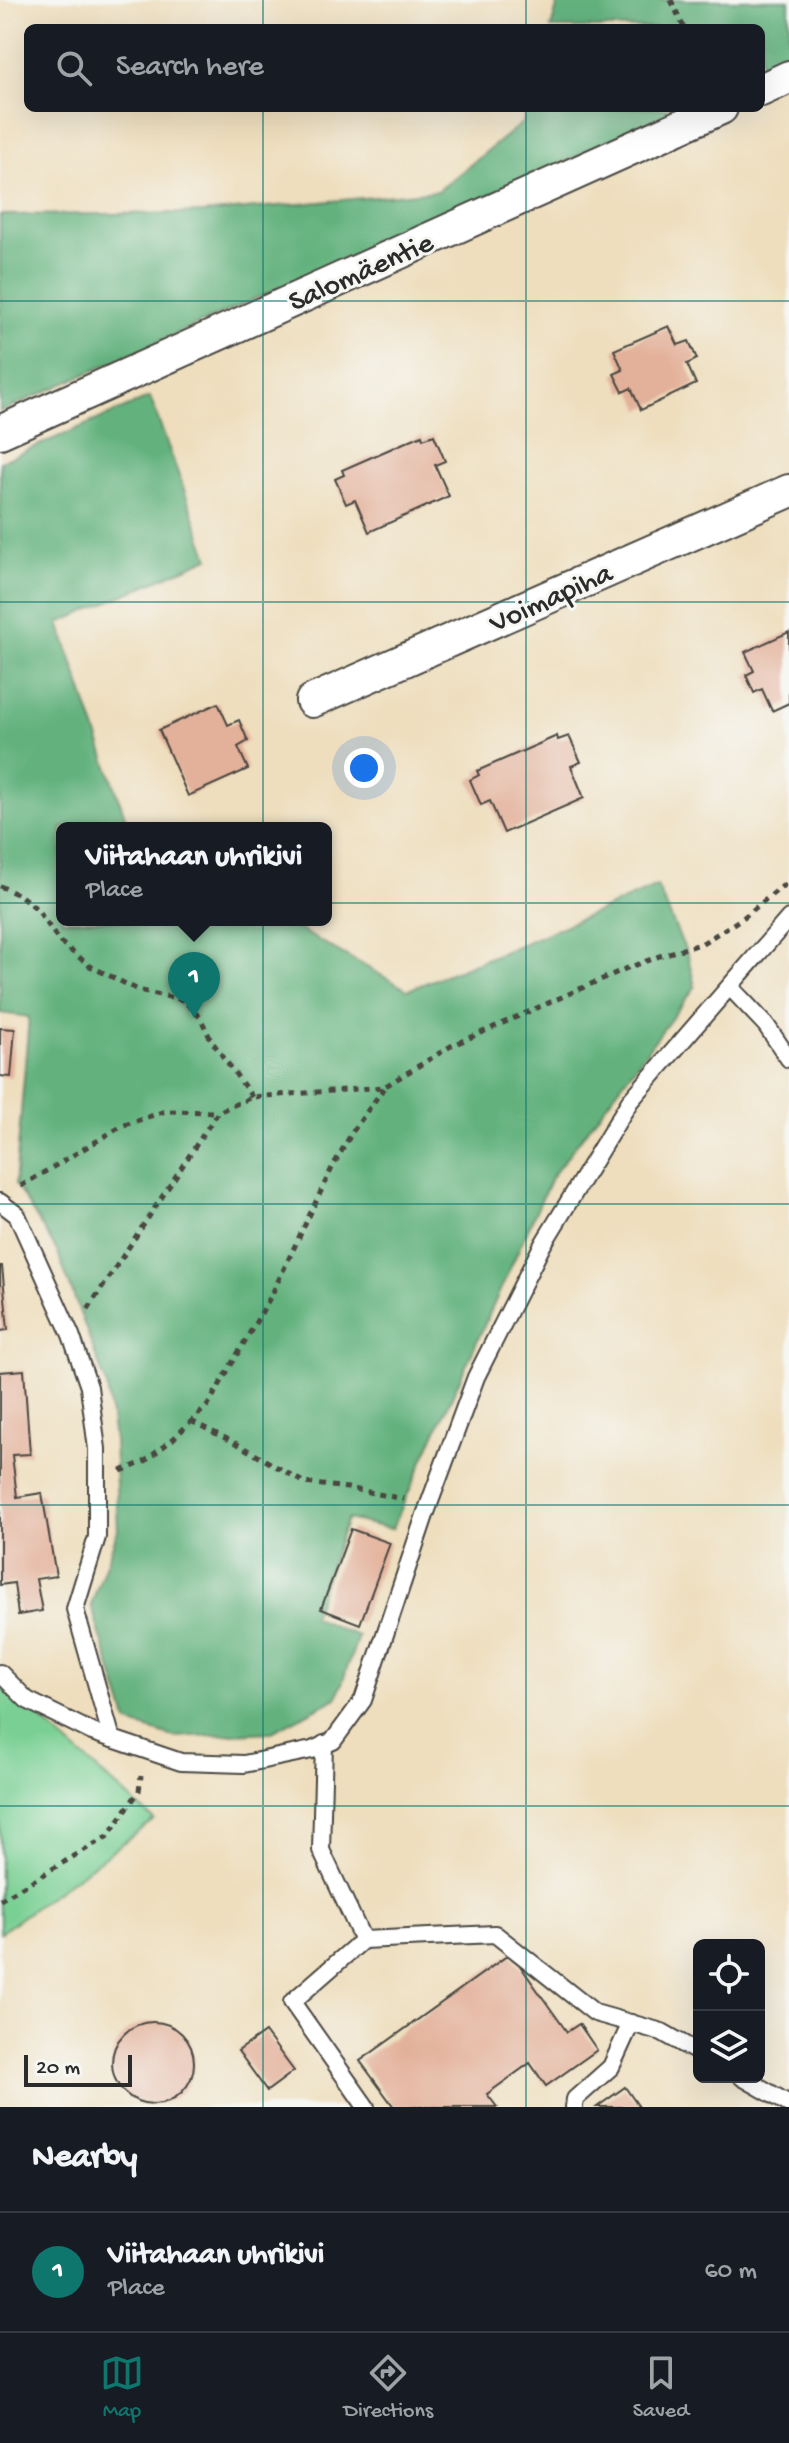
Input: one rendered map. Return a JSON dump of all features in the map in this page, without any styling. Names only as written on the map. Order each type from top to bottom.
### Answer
[{"type":"street","points":[[765,88],[789,77]]},
{"type":"street","name":"Salomäentie","points":[[0,432],[712,112]]},
{"type":"street","name":"Voimapiha","points":[[312,701],[789,491]]},
{"type":"lane","points":[[0,1673],[27,1700],[92,1732],[181,1762],[244,1764],[312,1750],[333,1741],[363,1700],[429,1504],[476,1377],[543,1244],[630,1101],[789,918]]},
{"type":"lane","points":[[731,988],[766,1025],[789,1059]]},
{"type":"lane","points":[[6,1198],[17,1215],[71,1335],[89,1387],[97,1449],[97,1537],[75,1609],[112,1739]]},
{"type":"lane","points":[[324,1744],[321,1850],[363,1940]]},
{"type":"lane","points":[[366,2107],[292,2002],[363,1940],[495,1934],[595,2013],[662,2032],[693,2050]]},
{"type":"lane","points":[[574,2107],[575,2099],[611,2067],[631,2023]]},
{"type":"lane","points":[[752,2083],[789,2104]]},
{"type":"path","points":[[671,0],[682,24]]},
{"type":"path","points":[[97,1481],[144,1462],[208,1405],[271,1296],[333,1166],[384,1087],[451,1046],[625,969],[701,944],[744,917],[789,881]]},
{"type":"path","points":[[0,886],[21,896],[37,909],[60,942],[90,966],[138,990],[183,1000],[200,1017],[211,1040],[252,1097]]},
{"type":"path","points":[[6,1198],[44,1170],[122,1126],[165,1111],[218,1112],[252,1097],[384,1087]]},
{"type":"path","points":[[71,1335],[218,1112]]},
{"type":"path","points":[[191,1421],[305,1483],[429,1504]]},
{"type":"path","points":[[0,1900],[108,1836],[139,1791],[145,1750]]},
{"type":"green space","points":[[559,0],[789,0],[789,62],[765,73],[765,24],[552,24]]},
{"type":"green space","points":[[526,112],[677,112],[0,412],[0,215],[202,213],[438,191],[523,122]]},
{"type":"green space","points":[[150,397],[209,558],[59,623],[127,822],[56,822],[56,926],[293,926],[408,990],[657,886],[688,956],[695,987],[551,1178],[392,1529],[347,1519],[312,1617],[358,1636],[337,1698],[272,1732],[174,1737],[128,1723],[91,1605],[118,1530],[114,1441],[107,1386],[57,1251],[15,1184],[29,1017],[0,1013],[0,462]]},
{"type":"green space","points":[[0,1683],[154,1820],[0,1933]]},
{"type":"building","points":[[669,326],[678,345],[689,341],[697,359],[687,364],[696,384],[641,410],[631,388],[623,392],[614,374],[623,370],[614,350]]},
{"type":"building","points":[[422,435],[423,439],[434,435],[445,461],[435,465],[449,496],[369,532],[355,500],[346,504],[335,479],[344,475],[342,470]]},
{"type":"building","points":[[789,632],[789,703],[772,711],[762,689],[754,693],[746,675],[754,671],[745,652]]},
{"type":"building","points":[[218,703],[228,725],[239,720],[248,741],[238,747],[248,769],[188,796],[159,730]]},
{"type":"building","points":[[557,736],[558,740],[569,736],[581,762],[571,766],[584,798],[504,833],[490,801],[481,805],[470,780],[479,775],[477,771]]},
{"type":"building","points":[[0,1028],[15,1029],[11,1077],[0,1076]]},
{"type":"building","points":[[0,1266],[8,1330],[0,1331]]},
{"type":"building","points":[[24,1370],[30,1454],[12,1455],[17,1497],[42,1493],[56,1576],[36,1579],[42,1611],[18,1615],[14,1583],[0,1585],[0,1372]]},
{"type":"building","points":[[351,1529],[390,1543],[360,1624],[321,1609]]},
{"type":"building","points":[[511,1953],[567,2032],[579,2024],[597,2050],[546,2086],[530,2063],[487,2094],[497,2107],[394,2107],[360,2061]]},
{"type":"building","points":[[153,2022],[169,2025],[182,2034],[191,2047],[194,2063],[191,2079],[182,2092],[169,2101],[153,2104],[137,2101],[124,2092],[115,2079],[112,2063],[115,2047],[124,2034],[137,2025]]},
{"type":"building","points":[[265,2032],[294,2071],[267,2091],[238,2051]]},
{"type":"building","points":[[625,2087],[639,2107],[597,2107]]},
{"type":"place","name":"Viitahaan uhrikivi","points":[[194,1018]]}]
